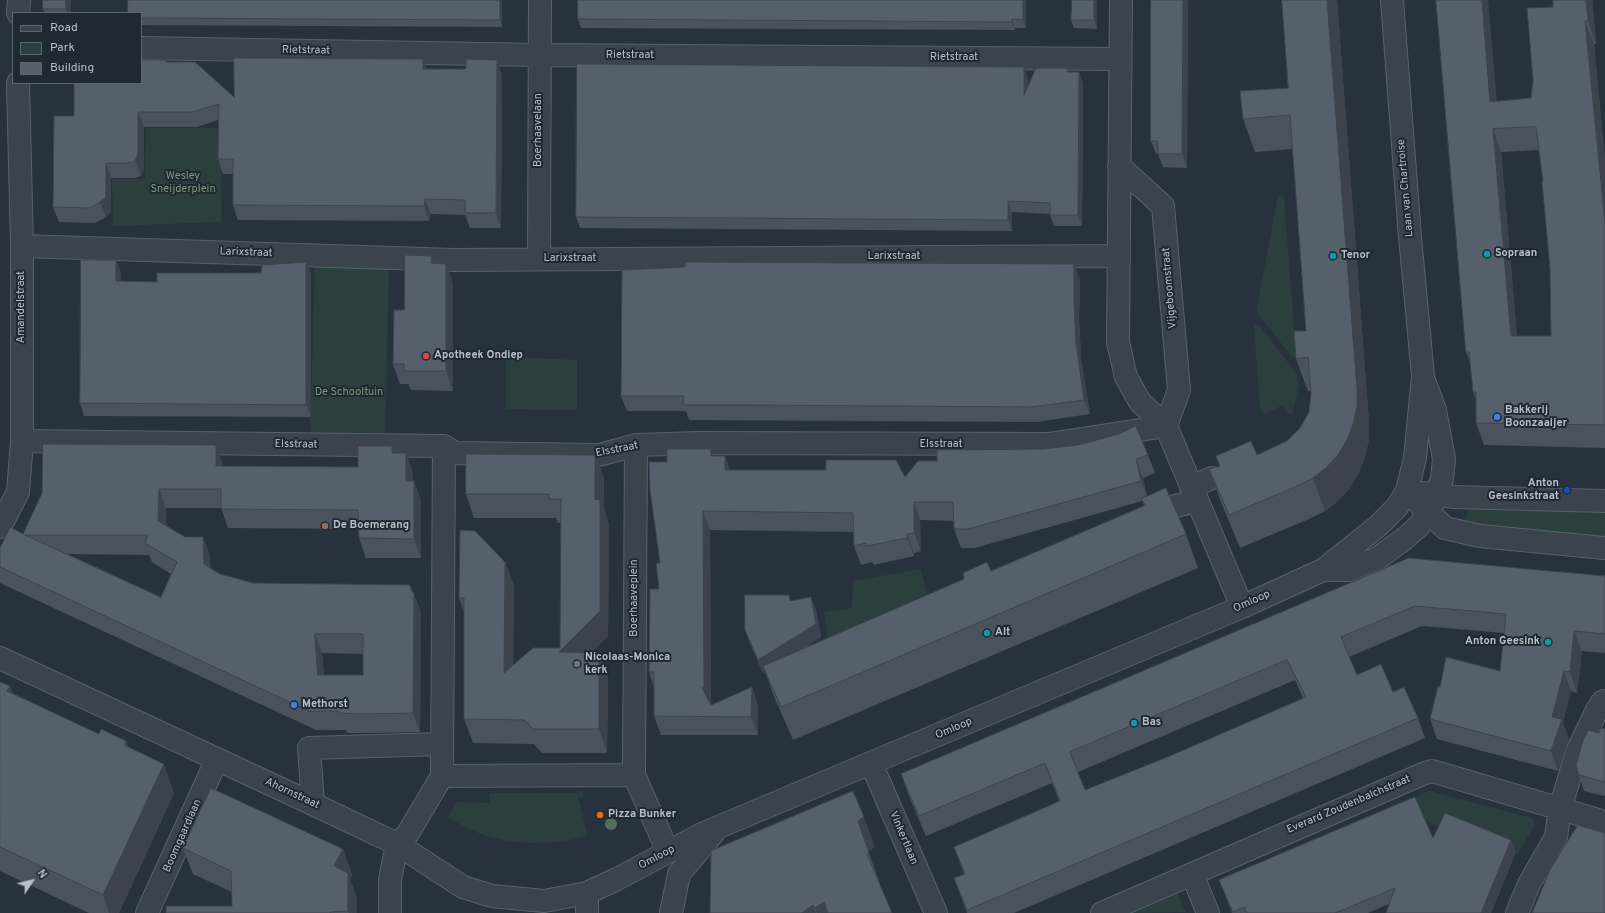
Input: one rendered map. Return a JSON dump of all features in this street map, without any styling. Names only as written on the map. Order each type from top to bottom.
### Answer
[{"type":"street","points":[[18,12],[19,0]]},
{"type":"street","name":"Boerhaavelaan","points":[[539,259],[540,0]]},
{"type":"street","points":[[1121,0],[1118,342],[1126,377],[1140,402],[1166,426],[1242,607]]},
{"type":"street","name":"Laan van Chartroise","points":[[1392,0],[1410,237],[1423,376],[1415,458],[1407,491]]},
{"type":"street","name":"Rietstraat","points":[[142,48],[540,55],[1120,59]]},
{"type":"street","name":"Amandelstraat","points":[[0,528],[18,492],[22,441],[22,246],[18,84]]},
{"type":"street","name":"Vijgeboomstraat","points":[[1119,166],[1163,206],[1179,390],[1166,426]]},
{"type":"street","name":"Larixstraat","points":[[22,246],[454,260],[1118,256]]},
{"type":"street","name":"Laan van Chartroise","points":[[1423,376],[1435,410],[1444,459],[1442,479],[1432,503]]},
{"type":"street","name":"Elsstraat","points":[[22,441],[444,446],[455,453],[598,455],[636,445],[700,443],[1050,444],[1166,426]]},
{"type":"street","name":"Boerhaaveplein","points":[[636,445],[634,775],[668,852]]},
{"type":"street","points":[[390,913],[390,880],[397,844],[407,835],[442,776],[444,446]]},
{"type":"street","points":[[1171,507],[1194,494],[1212,478]]},
{"type":"street","points":[[1407,491],[1432,503],[1445,528],[1480,536],[1605,548]]},
{"type":"street","name":"Omloop","points":[[587,903],[615,880],[718,828],[1242,607],[1323,570],[1378,526],[1397,507],[1407,491]]},
{"type":"street","points":[[1432,503],[1462,497],[1605,501]]},
{"type":"street","name":"Omloop","points":[[1323,570],[1349,570],[1378,558],[1420,525],[1432,503]]},
{"type":"street","name":"Ahornstraat","points":[[0,658],[397,844],[492,904],[544,901],[587,903]]},
{"type":"street","points":[[1517,913],[1529,884],[1556,837],[1560,810],[1577,752],[1596,710],[1602,702],[1605,701]]},
{"type":"street","points":[[313,804],[309,748],[442,744]]},
{"type":"street","name":"Boomgaardlaan","points":[[147,913],[218,759]]},
{"type":"street","name":"Vinkertlaan","points":[[871,764],[936,913]]},
{"type":"street","name":"Everard Zoudenbalchstraat","points":[[1102,913],[1425,772],[1432,771],[1560,810],[1605,822]]},
{"type":"street","points":[[442,776],[634,775]]},
{"type":"street","points":[[671,913],[679,874],[718,828]]},
{"type":"street","points":[[1192,874],[1208,913]]},
{"type":"green space","name":"Wesley Sneijderplein","points":[[146,128],[222,128],[221,222],[113,226],[112,179],[145,179]]},
{"type":"green space","points":[[1281,194],[1284,197],[1296,355],[1293,358],[1258,314],[1257,307],[1278,196]]},
{"type":"green space","name":"De Schooltuin","points":[[315,255],[389,258],[385,445],[310,445]]},
{"type":"green space","points":[[1254,326],[1260,326],[1297,374],[1299,385],[1292,414],[1289,415],[1281,406],[1265,414],[1260,410]]},
{"type":"green space","points":[[506,357],[577,360],[577,410],[506,409]]},
{"type":"green space","points":[[1469,507],[1605,508],[1605,542],[1477,525],[1465,520]]},
{"type":"green space","points":[[921,569],[931,610],[830,655],[824,612],[852,608],[853,581]]},
{"type":"green space","points":[[578,791],[583,791],[583,797],[578,797],[588,836],[575,839],[534,843],[506,841],[473,831],[448,818],[456,802],[490,803],[490,793],[577,793]]},
{"type":"green space","points":[[1429,791],[1532,818],[1535,825],[1518,853],[1448,824],[1446,830],[1426,821],[1420,809],[1410,800]]},
{"type":"green space","points":[[1177,893],[1186,912],[1130,913]]},
{"type":"building","points":[[43,0],[66,0],[66,9],[43,9]]},
{"type":"building","points":[[128,0],[500,0],[500,20],[142,18],[142,12],[128,12]]},
{"type":"building","points":[[578,0],[1023,0],[1023,20],[1012,19],[1012,22],[578,19]]},
{"type":"building","points":[[1072,0],[1094,0],[1094,20],[1071,20]]},
{"type":"building","points":[[1151,0],[1183,0],[1182,154],[1158,154],[1158,141],[1151,141]]},
{"type":"building","name":"Tenor","points":[[1282,0],[1327,0],[1357,389],[1357,407],[1347,440],[1338,455],[1326,468],[1313,478],[1297,486],[1229,515],[1209,469],[1220,466],[1216,456],[1251,441],[1257,455],[1287,441],[1300,428],[1309,412],[1311,393],[1308,357],[1296,359],[1294,331],[1306,331],[1290,115],[1243,119],[1240,91],[1288,88]]},
{"type":"building","points":[[1436,0],[1482,0],[1490,102],[1531,98],[1533,80],[1527,8],[1553,7],[1553,0],[1586,0],[1588,21],[1585,21],[1605,222],[1605,425],[1476,423],[1476,392],[1473,392],[1469,352],[1466,352]],"holes":[[[1536,127],[1543,181],[1550,269],[1551,336],[1511,336],[1493,129]]]},
{"type":"building","points":[[234,58],[423,59],[423,69],[466,69],[466,59],[497,60],[496,213],[465,213],[465,200],[425,199],[424,206],[233,205],[233,159],[218,159],[219,104],[192,112],[138,112],[138,154],[135,161],[129,163],[106,163],[106,197],[90,208],[53,207],[54,116],[74,116],[74,84],[142,84],[142,60],[195,62],[234,97]]},
{"type":"building","points":[[577,64],[1023,67],[1024,95],[1036,68],[1067,68],[1067,72],[1079,72],[1078,215],[1050,215],[1050,203],[1008,201],[1008,220],[576,217]]},
{"type":"building","points":[[405,255],[432,256],[431,263],[446,264],[446,371],[404,371],[404,364],[393,364],[394,310],[404,310]]},
{"type":"building","points":[[81,260],[116,260],[116,281],[157,282],[157,273],[261,273],[262,265],[306,262],[306,405],[80,403]]},
{"type":"building","points":[[685,262],[1074,264],[1076,343],[1084,400],[1032,407],[683,405],[684,396],[621,396],[622,270],[685,267]]},
{"type":"building","points":[[1136,426],[1148,455],[1136,459],[1141,481],[968,529],[954,529],[953,502],[914,502],[914,533],[907,534],[907,538],[867,546],[866,543],[854,546],[853,513],[703,511],[704,687],[702,688],[711,705],[752,687],[751,717],[654,716],[654,672],[649,672],[650,589],[659,589],[656,563],[660,563],[650,490],[649,462],[667,462],[667,449],[711,449],[711,456],[725,456],[725,470],[826,470],[826,460],[896,460],[905,477],[918,461],[937,461],[937,450],[1043,449],[1078,445],[1119,434]]},
{"type":"building","points":[[43,444],[216,445],[216,466],[358,467],[358,446],[392,446],[392,453],[406,453],[406,481],[414,481],[414,539],[359,538],[358,510],[221,509],[221,489],[159,489],[158,521],[185,537],[203,537],[204,564],[220,574],[253,583],[410,585],[411,591],[414,593],[413,713],[361,714],[340,713],[339,711],[309,711],[0,567],[0,548],[10,527],[23,534],[42,493]],"holes":[[[25,535],[148,535],[145,543],[177,562],[161,597]],[[315,634],[363,634],[363,675],[318,675]]]},
{"type":"building","points":[[466,454],[595,455],[595,499],[600,500],[600,611],[559,652],[599,653],[599,729],[533,729],[525,720],[464,719],[464,598],[459,598],[460,530],[475,531],[505,562],[504,673],[533,648],[560,648],[561,499],[549,499],[549,494],[466,494]]},
{"type":"building","points":[[1166,488],[1186,534],[781,707],[763,666],[964,579],[963,573],[987,562],[991,571],[1146,505],[1141,499]]},
{"type":"building","points":[[1409,558],[1605,576],[1605,634],[1574,631],[1570,672],[1564,671],[1552,717],[1562,719],[1551,751],[1430,719],[1438,686],[1440,687],[1446,657],[1500,671],[1506,614],[1415,606],[1341,637],[1357,675],[1381,664],[1393,692],[1404,687],[1418,718],[967,910],[954,878],[965,874],[954,847],[1060,801],[1045,763],[919,816],[901,774]],"holes":[[[1287,660],[1306,697],[1170,756],[1085,790],[1070,752]]]},
{"type":"building","points":[[745,595],[789,595],[790,601],[811,597],[816,624],[758,660],[745,630]]},
{"type":"building","points":[[0,682],[10,686],[7,691],[99,734],[101,729],[126,741],[124,745],[164,764],[103,895],[0,847]]},
{"type":"building","points":[[1601,728],[1605,729],[1605,782],[1579,775],[1576,765],[1588,730],[1599,733]]},
{"type":"building","points":[[211,788],[343,849],[334,866],[348,873],[348,911],[330,912],[331,913],[166,913],[166,906],[232,906],[231,871],[183,848]]},
{"type":"building","points":[[853,791],[864,817],[858,821],[869,853],[867,854],[892,913],[828,913],[824,902],[815,908],[813,905],[802,913],[710,913],[711,851]]},
{"type":"building","points":[[1415,797],[1433,838],[1445,813],[1511,840],[1481,913],[1386,913],[1395,888],[1335,913],[1247,913],[1244,907],[1233,912],[1219,880]]},
{"type":"building","points":[[1578,825],[1605,833],[1605,913],[1532,913],[1550,870]]},
{"type":"place","name":"Sopraan","points":[[1487,254]]},
{"type":"place","name":"Tenor","points":[[1333,256]]},
{"type":"place","name":"Apotheek Ondiep","points":[[426,356]]},
{"type":"place","name":"Bakkerij Boonzaaijer","points":[[1497,417]]},
{"type":"place","name":"Anton Geesinkstraat","points":[[1567,490]]},
{"type":"place","name":"De Boemerang","points":[[325,526]]},
{"type":"place","name":"Alt","points":[[987,633]]},
{"type":"place","name":"Anton Geesink","points":[[1548,642]]},
{"type":"place","name":"Nicolaas-Monica kerk","points":[[577,664]]},
{"type":"place","name":"Methorst","points":[[294,705]]},
{"type":"place","name":"Bas","points":[[1134,723]]},
{"type":"place","name":"Pizza Bunker","points":[[600,815]]}]
